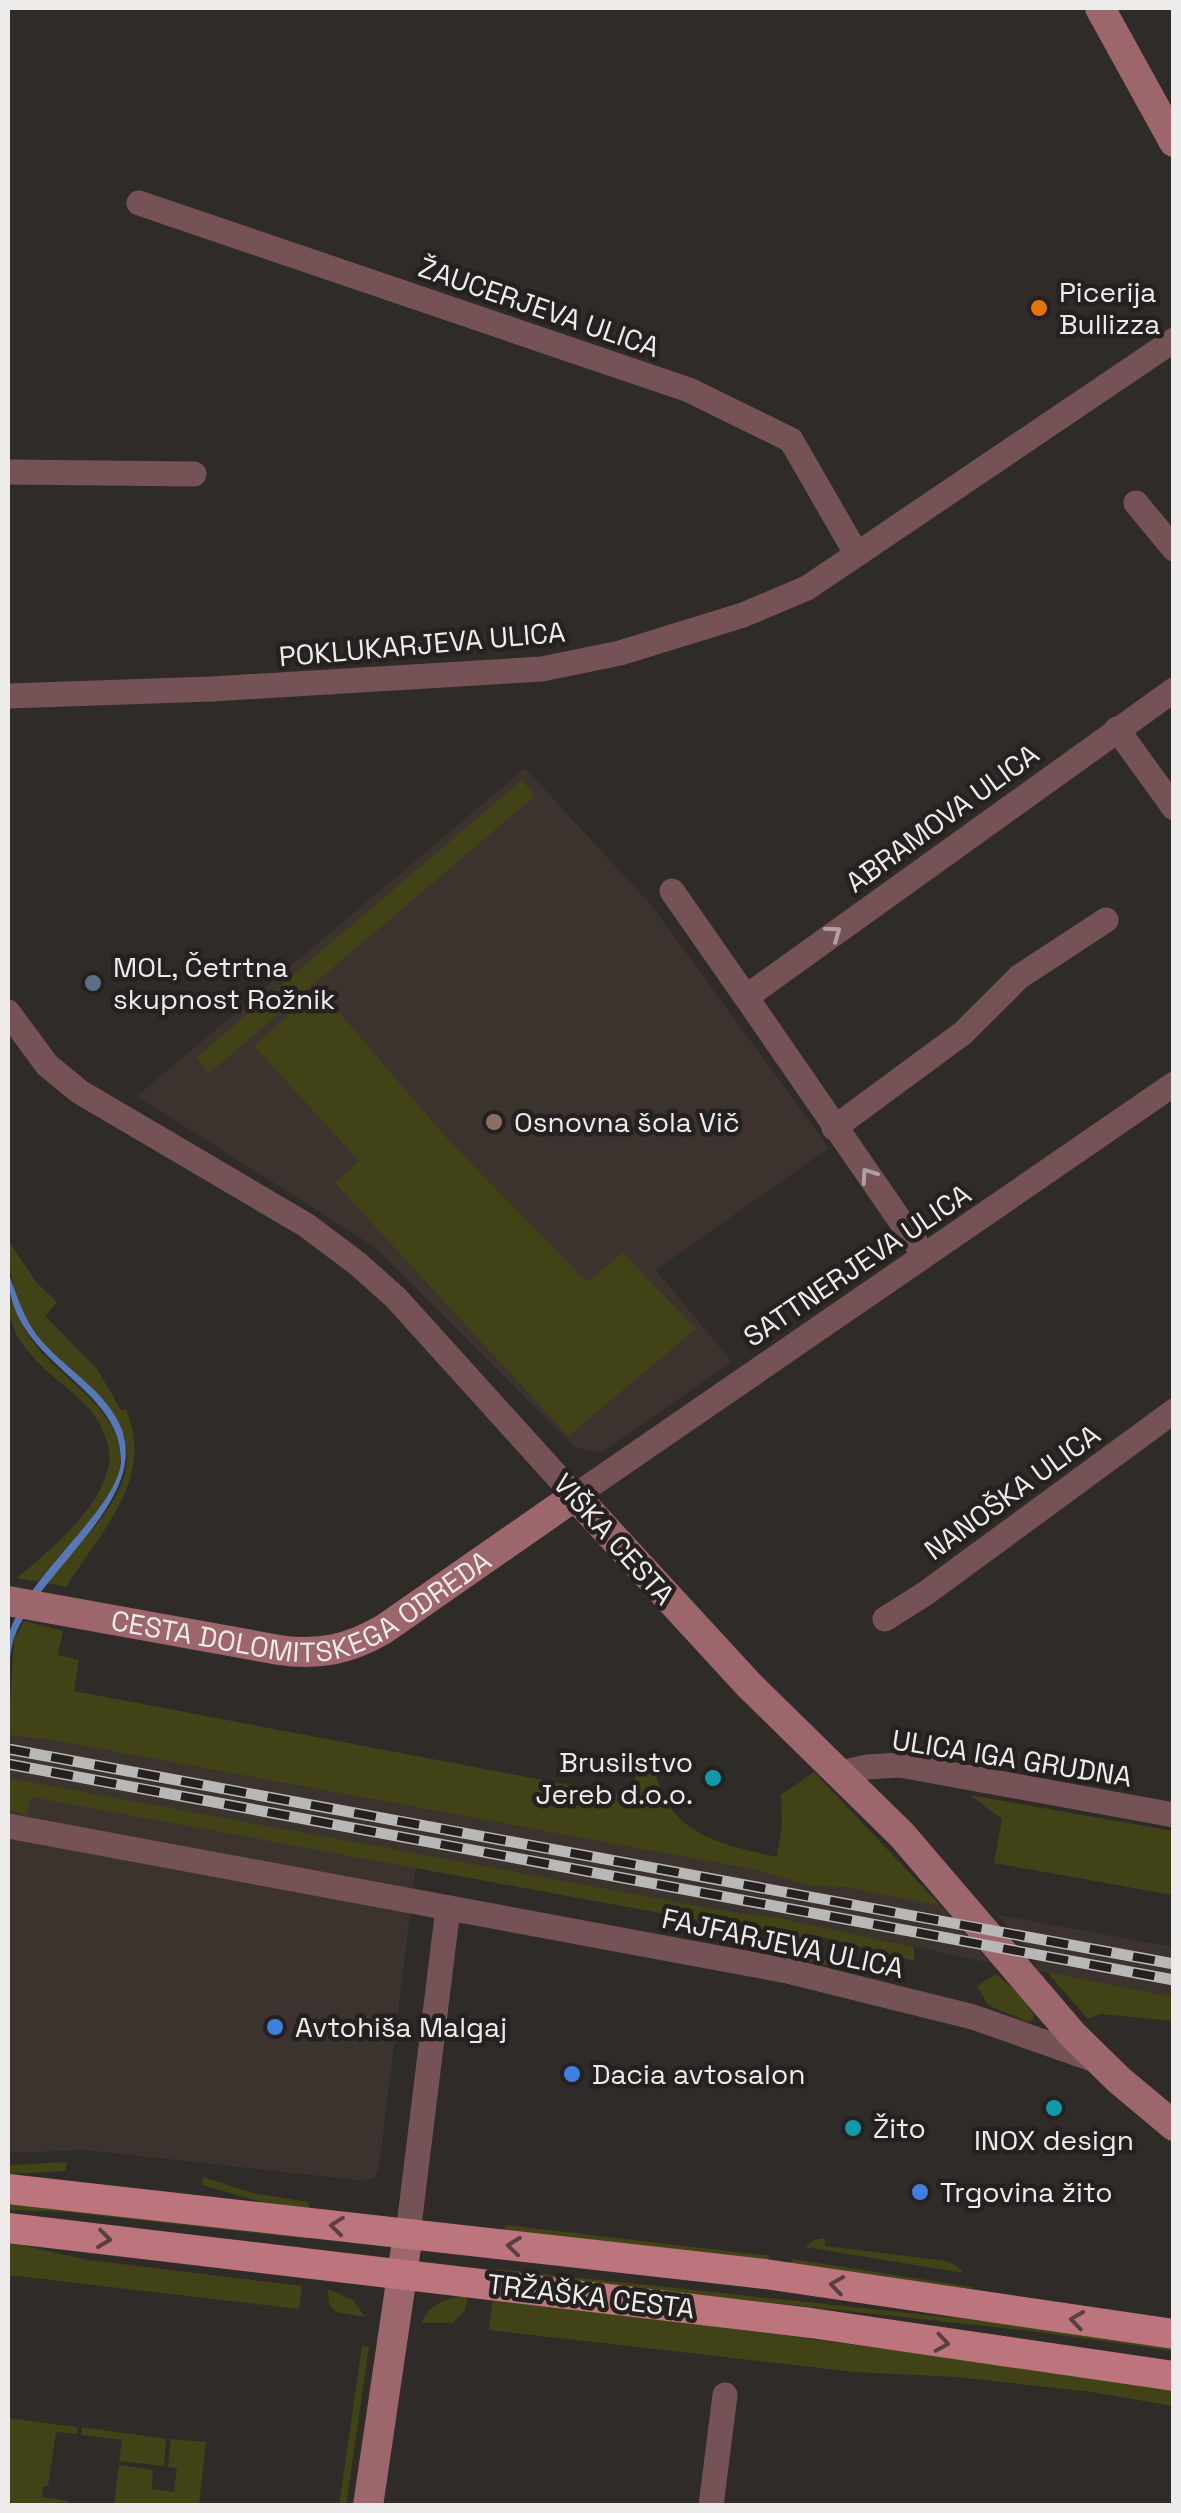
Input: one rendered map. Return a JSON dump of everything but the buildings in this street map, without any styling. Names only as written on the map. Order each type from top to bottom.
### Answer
[{"type":"main road","name":"TRŽAŠKA CESTA","points":[[8,2189],[764,2274],[1174,2334]]},
{"type":"main road","name":"TRŽAŠKA CESTA","points":[[8,2228],[810,2322],[1174,2376]]},
{"type":"street","points":[[1100,8],[1174,142]]},
{"type":"street","name":"ŽAUCERJEVA ULICA","points":[[139,203],[689,390],[791,440],[856,553]]},
{"type":"street","name":"POKLUKARJEVA ULICA","points":[[8,696],[212,689],[542,669],[620,653],[743,615],[807,588],[1174,340]]},
{"type":"street","points":[[8,472],[194,474]]},
{"type":"street","points":[[1136,503],[1174,549]]},
{"type":"street","name":"ABRAMOVA ULICA","points":[[746,996],[1174,690]]},
{"type":"street","points":[[1117,729],[1174,808]]},
{"type":"street","points":[[672,891],[924,1255]]},
{"type":"street","points":[[834,1128],[964,1033],[1019,977],[1106,920]]},
{"type":"street","name":"VIŠKA CESTA","points":[[8,1012],[47,1065],[80,1092],[306,1225],[396,1298],[749,1685],[841,1773],[939,1876],[1052,2011],[1100,2062],[1174,2126]]},
{"type":"street","name":"SATTNERJEVA ULICA","points":[[575,1496],[1174,1084]]},
{"type":"street","name":"NANOŠKA ULICA","points":[[885,1619],[926,1594],[1174,1411]]},
{"type":"street","name":"CESTA DOLOMITSKEGA ODREDA","points":[[8,1601],[280,1650],[334,1650],[384,1629],[575,1496]]},
{"type":"street","name":"ULICA IGA GRUDNA","points":[[841,1773],[900,1765],[1174,1815]]},
{"type":"street","name":"FAJFARJEVA ULICA","points":[[8,1826],[846,1984],[973,2017],[1100,2062]]},
{"type":"street","points":[[368,2506],[408,2234],[448,1908]]},
{"type":"street","points":[[711,2506],[725,2396]]},
{"type":"shaded area","name":"Osnovna šola Vič","points":[[525,768],[652,906],[829,1148],[656,1270],[732,1362],[601,1453],[575,1447],[373,1246],[137,1096]]},
{"type":"shaded area","points":[[522,780],[535,796],[209,1073],[196,1058]]},
{"type":"shaded area","points":[[318,988],[450,1142],[587,1282],[623,1253],[696,1329],[568,1436],[335,1183],[359,1161],[254,1046]]},
{"type":"shaded area","points":[[8,1240],[36,1282],[57,1302],[45,1316],[97,1369],[121,1410],[126,1409],[133,1434],[134,1458],[120,1503],[66,1587],[46,1583],[114,1499],[125,1471],[127,1447],[120,1426],[106,1406],[52,1353],[29,1323],[15,1289]]},
{"type":"shaded area","points":[[8,1292],[31,1339],[103,1414],[120,1449],[120,1470],[111,1492],[37,1582],[17,1578],[84,1513],[104,1482],[109,1454],[103,1430],[93,1414],[23,1346],[10,1317]]},
{"type":"shaded area","points":[[24,1621],[63,1631],[58,1655],[79,1660],[74,1691],[632,1797],[640,1757],[653,1761],[668,1804],[696,1831],[777,1857],[781,1795],[814,1772],[941,1906],[846,1887],[813,1886],[756,1870],[8,1735],[14,1639]]},
{"type":"shaded area","points":[[8,1735],[918,1900],[941,1906],[990,1963],[774,1917],[417,1856],[375,2177],[366,2181],[85,2150],[8,2153]]},
{"type":"shaded area","points":[[8,1778],[774,1917],[914,1947],[914,1961],[809,1934],[804,1954],[836,1963],[834,1967],[770,1953],[773,1934],[31,1797],[27,1816],[8,1809]]},
{"type":"shaded area","points":[[970,1795],[1173,1831],[1173,1895],[994,1863],[1002,1819]]},
{"type":"shaded area","points":[[998,1915],[1173,1947],[1173,1997],[1036,1970],[1036,1960]]},
{"type":"shaded area","points":[[1047,1972],[1173,1997],[1173,2021],[1100,2014],[1088,2019]]},
{"type":"shaded area","points":[[996,1974],[1018,1992],[1034,2015],[1033,2020],[1027,2022],[988,2005],[977,1986]]},
{"type":"shaded area","points":[[67,2162],[66,2171],[8,2174],[8,2165]]},
{"type":"shaded area","points":[[203,2177],[253,2193],[309,2202],[309,2209],[266,2203],[202,2185]]},
{"type":"shaded area","points":[[8,2202],[309,2234],[309,2239],[67,2212],[8,2210]]},
{"type":"shaded area","points":[[505,2225],[771,2256],[766,2259],[504,2232]]},
{"type":"shaded area","points":[[825,2238],[825,2246],[946,2261],[964,2273],[805,2247]]},
{"type":"shaded area","points":[[8,2242],[88,2260],[302,2286],[299,2309],[8,2275]]},
{"type":"shaded area","points":[[792,2259],[972,2287],[972,2289],[791,2264]]},
{"type":"shaded area","points":[[497,2269],[1022,2325],[1173,2347],[1173,2351],[1023,2330],[496,2273]]},
{"type":"shaded area","points":[[328,2289],[353,2300],[365,2317],[336,2312],[329,2304]]},
{"type":"shaded area","points":[[468,2295],[465,2310],[453,2323],[421,2323],[429,2310],[440,2303]]},
{"type":"shaded area","points":[[493,2296],[1173,2388],[1173,2406],[957,2377],[855,2372],[489,2330]]},
{"type":"shaded area","points":[[362,2346],[369,2347],[346,2505],[339,2505]]},
{"type":"shaded area","points":[[8,2418],[77,2427],[77,2434],[56,2432],[48,2486],[43,2486],[42,2497],[68,2501],[68,2505],[8,2505]]},
{"type":"shaded area","points":[[82,2427],[166,2439],[164,2466],[119,2461],[122,2440],[81,2435]]},
{"type":"shaded area","points":[[171,2439],[206,2442],[199,2505],[114,2505],[119,2465],[153,2470],[152,2489],[174,2492],[177,2468],[168,2467]]},
{"type":"water","points":[[8,1272],[31,1327],[112,1410],[126,1451],[121,1478],[108,1506],[27,1612],[14,1638],[8,1722],[6,1648],[17,1615],[105,1500],[121,1460],[116,1434],[103,1411],[26,1329],[13,1303]]},
{"type":"railway","points":[[8,1749],[1174,1964]]},
{"type":"railway","points":[[8,1764],[1174,1980]]},
{"type":"place","name":"Picerija Bullizza","points":[[1039,308]]},
{"type":"place","name":"MOL, Četrtna skupnost Rožnik","points":[[93,983]]},
{"type":"place","name":"Osnovna šola Vič","points":[[494,1122]]},
{"type":"place","name":"Brusilstvo Jereb d.o.o.","points":[[713,1778]]},
{"type":"place","name":"Avtohiša Malgaj","points":[[275,2027]]},
{"type":"place","name":"Dacia avtosalon","points":[[572,2074]]},
{"type":"place","name":"INOX design","points":[[1054,2108]]},
{"type":"place","name":"Žito","points":[[853,2128]]},
{"type":"place","name":"Trgovina žito","points":[[920,2192]]}]
